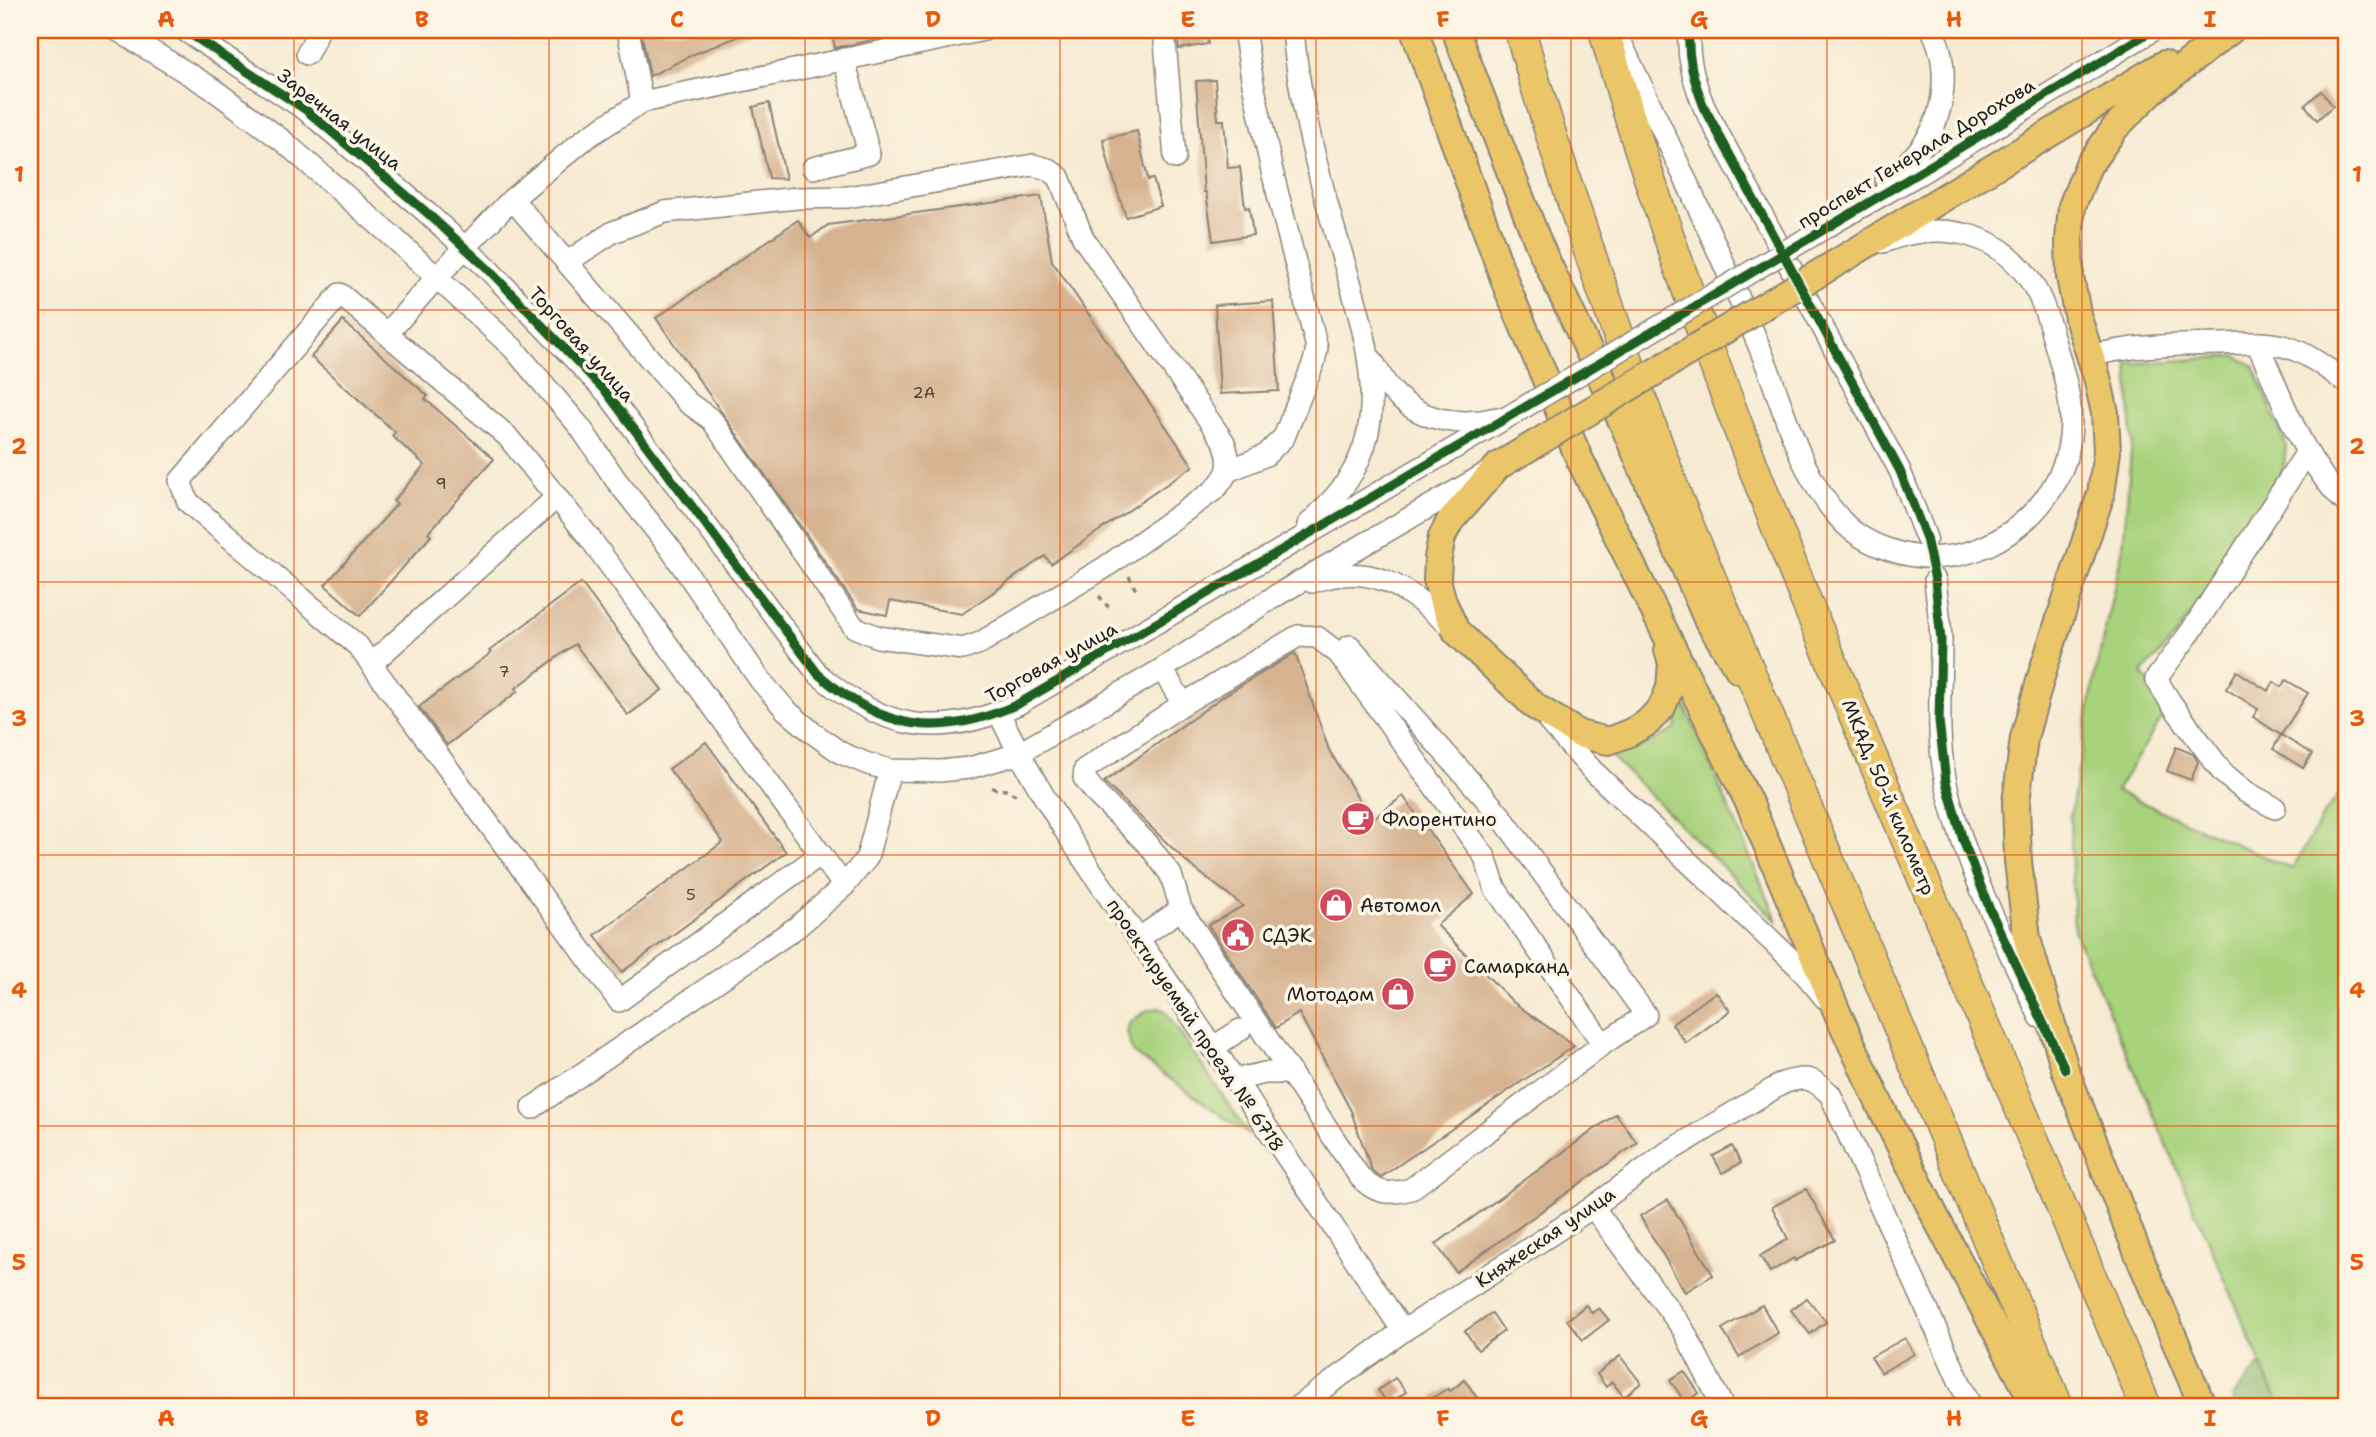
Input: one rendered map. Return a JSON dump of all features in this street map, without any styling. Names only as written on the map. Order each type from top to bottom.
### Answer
[{"type":"highway","points":[[1520,30],[1574,205],[1624,354],[1677,498],[2058,1407]]},
{"type":"highway","name":"МКАД, 50-й километр","points":[[1604,30],[1701,326],[1804,596],[2146,1407]]},
{"type":"main road","points":[[1414,30],[1507,290],[1579,458],[1751,807],[1838,1014],[1936,1218],[2036,1407]]},
{"type":"main road","points":[[1455,30],[1539,245],[1625,428],[1707,619],[1766,713]]},
{"type":"main road","points":[[1661,624],[1672,663],[1670,688],[1662,707],[1647,723],[1608,741],[1579,734],[1536,707],[1456,631],[1437,580],[1442,537],[1450,521],[1498,466],[2221,30]]},
{"type":"main road","points":[[2203,1407],[2137,1251],[2065,1069],[2027,939],[2018,861],[2016,803],[2024,738],[2043,670],[2101,494],[2107,452],[2105,413],[2078,318],[2070,277],[2072,206],[2088,166],[2115,128],[2153,90],[2231,30]]},
{"type":"street","points":[[117,30],[210,87],[283,141],[513,348],[580,427],[616,480],[670,548],[760,680],[786,709],[813,733],[841,752],[868,764],[890,770],[940,771],[969,768],[1018,754],[1162,669],[1277,595],[1498,466]]},
{"type":"street","points":[[307,54],[319,30]]},
{"type":"street","points":[[628,30],[642,102]]},
{"type":"street","points":[[387,334],[512,199],[586,138],[642,102],[984,30]]},
{"type":"street","points":[[1164,30],[1175,158]]},
{"type":"street","points":[[1227,471],[1266,455],[1284,437],[1317,348],[1272,171],[1244,30]]},
{"type":"street","points":[[1290,544],[1343,490],[1356,466],[1368,432],[1372,394],[1368,354],[1320,177],[1302,97],[1293,30]]},
{"type":"street","points":[[1615,30],[1759,346],[1809,476],[1824,500],[1843,523],[1862,538],[1889,549],[1918,557],[1943,557],[1963,554],[1985,546],[2012,531],[2051,491],[2063,466],[2070,437],[2070,406],[2061,365],[2039,295],[2020,266],[2003,250],[1975,236],[1962,233],[1923,231],[1889,239],[1852,254]]},
{"type":"street","points":[[1689,30],[1688,51],[1692,76],[1704,107],[1900,471],[1926,538]]},
{"type":"street","points":[[1833,223],[1905,166],[1924,144],[1936,121],[1942,91],[1943,65],[1939,43],[1932,30]]},
{"type":"street","name":"проспект Генерала Дорохова","points":[[1516,412],[1919,174],[2153,30]]},
{"type":"street","name":"Заречная улица","points":[[195,32],[306,110],[466,247]]},
{"type":"street","points":[[813,169],[869,154],[844,60]]},
{"type":"street","points":[[512,199],[687,402],[712,420],[854,626],[878,637],[963,649],[980,643],[1104,568],[1213,491],[1227,471],[1230,459],[1224,442],[1083,237],[1065,188],[1059,177],[1048,169],[1033,165],[848,197],[797,198],[665,212],[613,232],[567,262]]},
{"type":"street","name":"Торговая улица","points":[[466,247],[607,393],[818,674],[844,696],[877,714],[913,725],[941,726],[999,713],[1018,704],[1516,412]]},
{"type":"street","points":[[821,854],[619,1001],[358,646],[188,502],[180,481],[340,295],[507,436],[589,537],[821,854],[844,886]]},
{"type":"street","points":[[2090,356],[2152,346],[2257,343],[2290,348],[2318,362],[2346,382]]},
{"type":"street","points":[[2257,343],[2307,452],[2335,493],[2346,503]]},
{"type":"street","points":[[1368,354],[1390,389],[1409,408],[1427,417],[1453,422],[1483,421],[1516,412]]},
{"type":"street","points":[[2275,808],[2246,792],[2223,773],[2156,679],[2192,630],[2307,452]]},
{"type":"street","points":[[371,664],[557,498]]},
{"type":"street","points":[[1277,595],[1328,577],[1361,575],[1382,578],[1405,589],[1456,631]]},
{"type":"street","points":[[1935,580],[1941,641],[1939,721],[1946,782],[1963,840],[1990,911],[2065,1069]]},
{"type":"street","points":[[1339,654],[1350,646],[1500,815],[1646,1015],[1603,1044],[1411,1189],[1396,1193],[1378,1191],[1368,1186],[1359,1176],[1181,909],[1171,875],[1148,844],[1098,796],[1086,780],[1084,769],[1183,704],[1298,636],[1317,637],[1339,654],[1485,857],[1494,888],[1603,1044]]},
{"type":"street","points":[[1162,669],[1183,704]]},
{"type":"street","points":[[1536,707],[1592,770],[1799,967],[1838,1014]]},
{"type":"street","name":"проектируемый проезд № 6718","points":[[999,713],[1018,754],[1065,832],[1403,1331]]},
{"type":"street","points":[[532,1108],[797,928],[844,886],[867,858],[890,770]]},
{"type":"street","points":[[1138,939],[1181,909]]},
{"type":"street","points":[[1212,1048],[1240,1030]]},
{"type":"street","points":[[1233,1080],[1265,1073],[1291,1073]]},
{"type":"street","name":"Княжеская улица","points":[[1297,1407],[1403,1331],[1593,1206],[1667,1144],[1783,1083],[1800,1077],[1815,1081],[1829,1094],[1971,1407]]},
{"type":"street","points":[[1593,1206],[1683,1329],[1723,1407]]},
{"type":"path","points":[[1129,573],[1129,580],[1136,593]]},
{"type":"path","points":[[992,788],[1013,793],[1027,806]]},
{"type":"green space","points":[[2236,356],[2254,366],[2286,445],[2284,467],[2263,506],[2175,637],[2142,673],[2167,710],[2116,791],[2292,869],[2323,815],[2346,785],[2346,1407],[2280,1407],[2074,931],[2070,817],[2096,670],[2123,547],[2132,441],[2128,364]]},
{"type":"green space","points":[[1683,701],[1778,922],[1608,753],[1643,746],[1675,729]]},
{"type":"green space","points":[[1159,1008],[1165,1011],[1250,1136],[1132,1052],[1127,1031],[1130,1022],[1148,1010]]},
{"type":"green space","points":[[2261,1364],[2280,1407],[2234,1407],[2232,1397]]},
{"type":"building","points":[[641,30],[753,31],[694,54],[650,76]]},
{"type":"building","points":[[831,30],[886,30],[886,37],[835,48]]},
{"type":"building","points":[[1177,30],[1206,30],[1208,44],[1179,49]]},
{"type":"building","points":[[1215,80],[1218,120],[1224,120],[1228,168],[1240,167],[1245,208],[1249,207],[1253,235],[1213,241],[1204,192],[1196,81]]},
{"type":"building","points":[[2321,91],[2333,106],[2317,120],[2305,105]]},
{"type":"building","points":[[769,103],[786,179],[769,178],[753,107]]},
{"type":"building","points":[[1137,131],[1148,180],[1153,179],[1161,206],[1126,217],[1103,139]]},
{"type":"building","points":[[1041,196],[1052,261],[1193,466],[1051,564],[1045,556],[962,614],[890,601],[887,615],[858,609],[656,318],[798,220],[810,238],[828,225]]},
{"type":"building","points":[[1273,301],[1279,391],[1220,394],[1215,305]]},
{"type":"building","points":[[343,321],[428,396],[425,399],[494,459],[428,533],[431,536],[360,616],[325,585],[397,504],[393,501],[425,465],[392,436],[395,432],[311,357]]},
{"type":"building","points":[[581,583],[662,690],[628,715],[575,644],[447,745],[419,707]]},
{"type":"building","points":[[1295,653],[1329,750],[1371,820],[1403,796],[1474,894],[1437,925],[1513,1002],[1574,1046],[1381,1177],[1372,1171],[1351,1111],[1299,1013],[1276,1028],[1208,925],[1243,906],[1190,865],[1104,782],[1225,695]]},
{"type":"building","points":[[2237,671],[2268,691],[2274,682],[2281,687],[2286,680],[2308,693],[2281,735],[2253,717],[2258,709],[2226,689]]},
{"type":"building","points":[[2281,735],[2312,754],[2303,768],[2273,749]]},
{"type":"building","points":[[706,742],[786,852],[622,972],[595,935],[723,842],[669,769]]},
{"type":"building","points":[[2176,747],[2193,754],[2198,762],[2191,780],[2167,771]]},
{"type":"building","points":[[1716,992],[1730,1011],[1686,1043],[1672,1024]]},
{"type":"building","points":[[1616,1114],[1637,1143],[1456,1272],[1436,1244]]},
{"type":"building","points":[[1732,1146],[1741,1163],[1722,1173],[1713,1156]]},
{"type":"building","points":[[1806,1189],[1835,1240],[1770,1272],[1760,1256],[1788,1239],[1772,1207]]},
{"type":"building","points":[[1668,1200],[1713,1275],[1685,1292],[1640,1216]]},
{"type":"building","points":[[1807,1298],[1826,1322],[1810,1334],[1791,1310]]},
{"type":"building","points":[[1586,1305],[1592,1313],[1599,1308],[1609,1320],[1583,1340],[1567,1320]]},
{"type":"building","points":[[1762,1305],[1778,1333],[1739,1357],[1722,1329]]},
{"type":"building","points":[[1492,1313],[1504,1331],[1478,1350],[1465,1331]]},
{"type":"building","points":[[1905,1338],[1914,1354],[1881,1373],[1871,1357]]},
{"type":"building","points":[[1620,1356],[1641,1383],[1624,1397],[1612,1382],[1606,1387],[1597,1374]]},
{"type":"building","points":[[1684,1371],[1699,1393],[1685,1402],[1670,1380]]},
{"type":"building","points":[[1395,1378],[1406,1392],[1389,1404],[1378,1390]]},
{"type":"building","points":[[1465,1380],[1483,1407],[1425,1407],[1436,1400],[1434,1397],[1448,1388],[1450,1391]]},
{"type":"cycle path","points":[[184,30],[306,110],[425,211],[486,267],[607,393],[818,674],[842,693],[889,718],[937,725],[963,722],[1018,704],[1730,286],[2153,30]]},
{"type":"cycle path","points":[[1689,30],[1692,70],[1704,107],[1900,471],[1926,538],[1935,580],[1941,641],[1939,721],[1946,782],[1963,840],[1990,910],[2065,1069]]},
{"type":"place","name":"Флорентино","points":[[1358,819]]},
{"type":"place","name":"Автомол","points":[[1336,905]]},
{"type":"place","name":"СДЭК","points":[[1238,935]]},
{"type":"place","name":"Самарканд","points":[[1440,966]]},
{"type":"place","name":"Мотодом","points":[[1398,994]]}]
